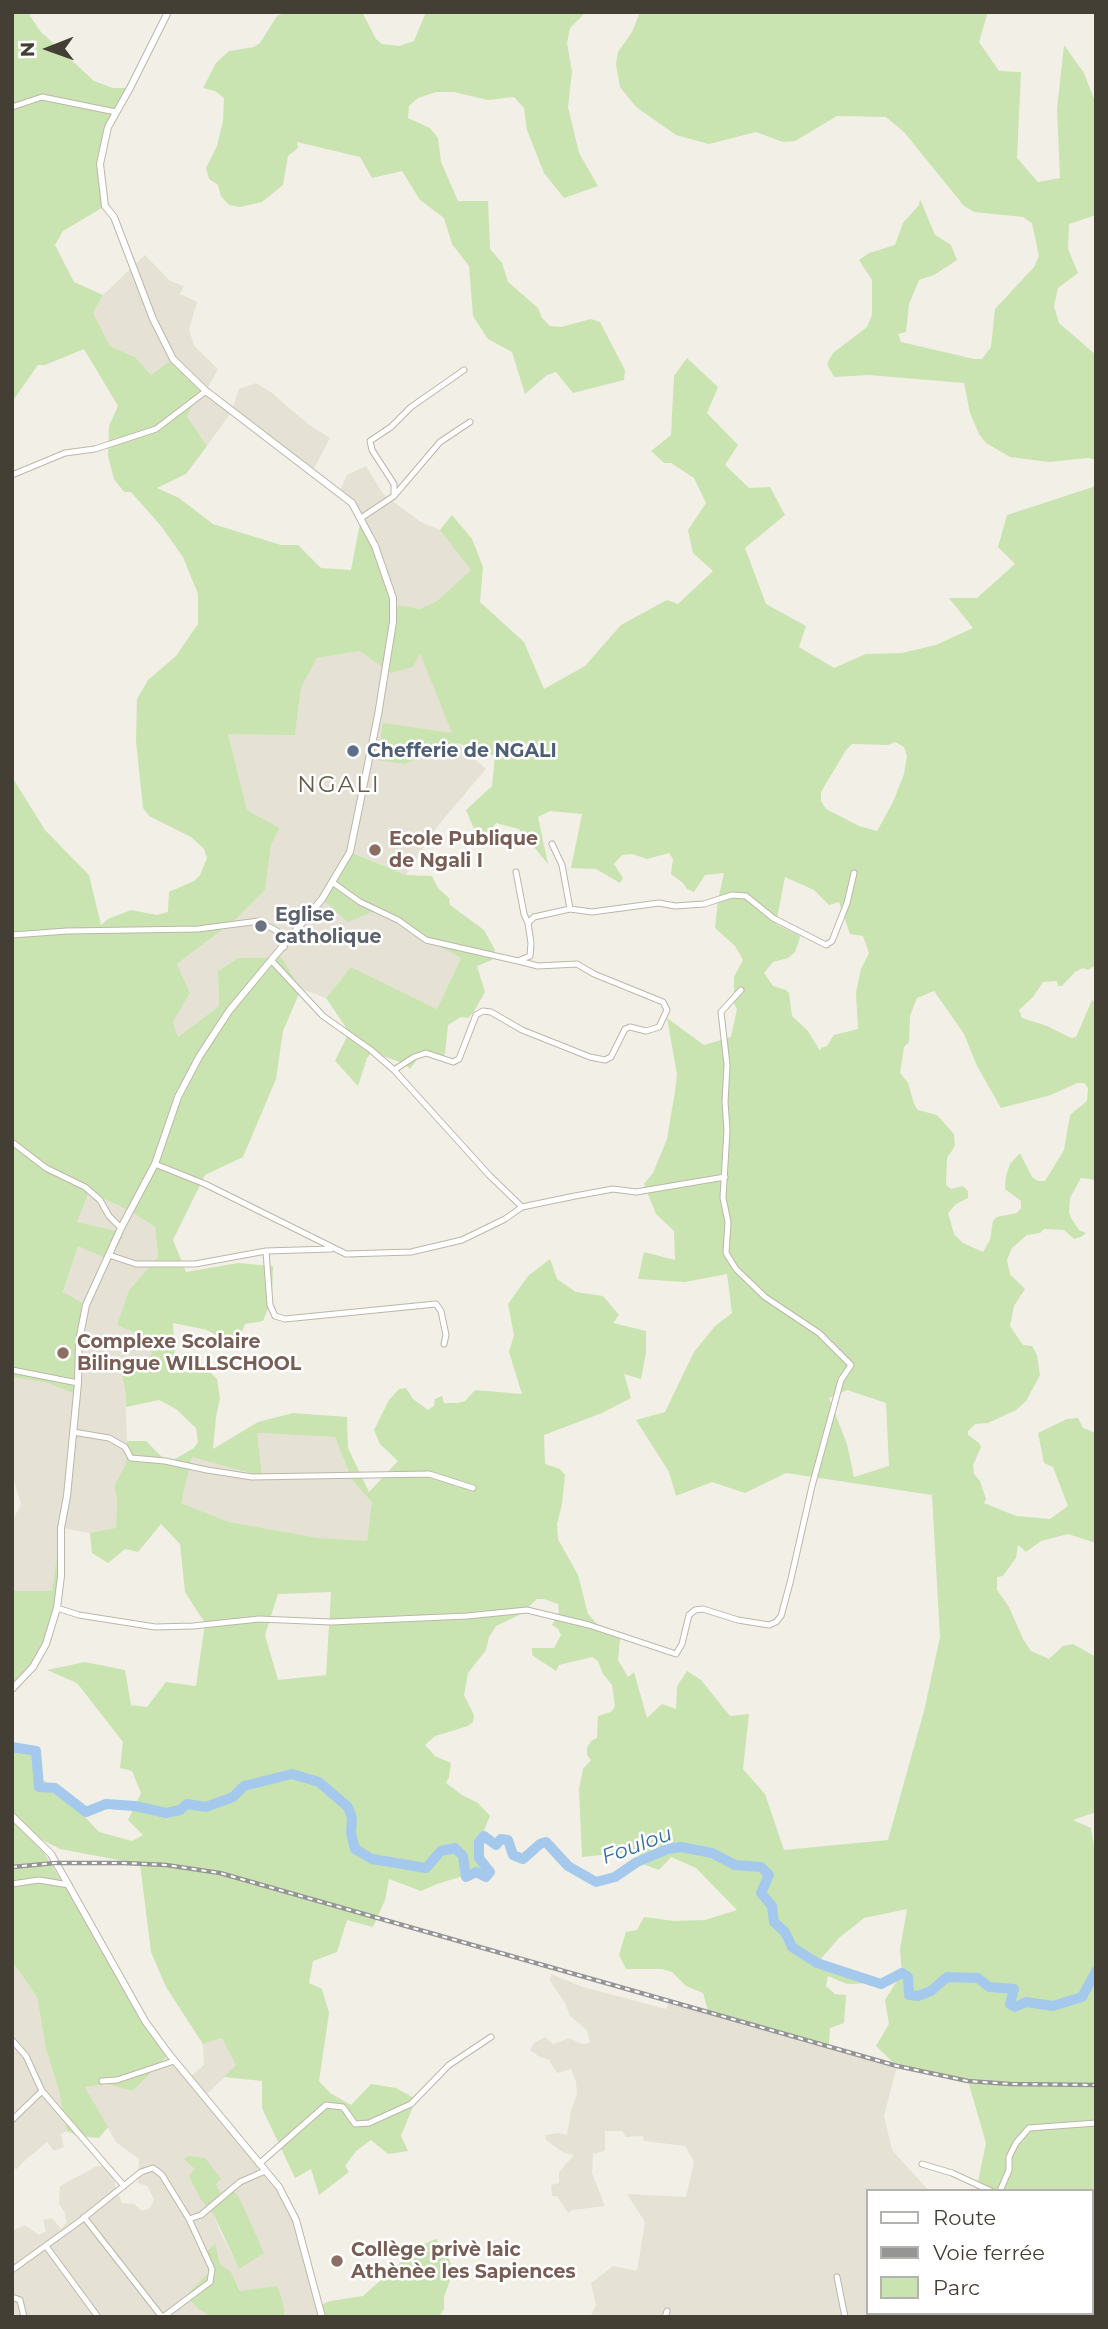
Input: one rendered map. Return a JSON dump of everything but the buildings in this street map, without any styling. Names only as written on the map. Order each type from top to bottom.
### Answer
[{"type":"street","points":[[12,1689],[33,1667],[46,1644],[57,1608],[61,1576],[61,1528],[67,1496],[78,1383],[79,1341],[86,1305],[121,1228],[155,1164],[177,1097],[199,1057],[229,1010],[284,947],[332,883],[351,852],[393,622],[393,598],[375,547],[352,503],[206,391],[173,359],[153,319],[114,217],[105,206],[100,164],[108,127],[168,12]]},
{"type":"street","points":[[12,107],[42,97],[117,112]]},
{"type":"street","points":[[394,496],[394,484],[372,450],[370,441],[391,427],[411,407],[464,370]]},
{"type":"street","points":[[12,475],[65,453],[95,449],[156,429],[206,391]]},
{"type":"street","points":[[361,518],[394,496],[440,442],[470,422]]},
{"type":"street","points":[[552,844],[562,865],[570,909]]},
{"type":"street","points":[[516,872],[531,943],[530,956],[518,961]]},
{"type":"street","points":[[528,923],[534,917],[570,909],[592,912],[659,903],[675,906],[704,904],[732,895],[746,896],[773,918],[826,945],[832,941],[847,903],[854,873]]},
{"type":"street","points":[[332,883],[360,902],[398,920],[426,940],[538,966],[578,964],[594,974],[663,1003],[667,1010],[659,1027],[646,1031],[625,1028],[611,1056],[605,1060],[590,1058],[522,1030],[491,1012],[483,1011],[475,1015],[458,1059],[453,1062],[426,1053],[394,1070]]},
{"type":"street","points":[[12,935],[187,930],[259,921],[276,931],[284,947]]},
{"type":"street","points":[[271,960],[323,1016],[394,1070],[522,1207]]},
{"type":"street","points":[[57,1608],[79,1615],[155,1627],[259,1619],[331,1622],[467,1616],[527,1610],[589,1625],[676,1654],[682,1644],[689,1615],[695,1610],[703,1609],[738,1620],[769,1625],[776,1622],[781,1616],[790,1583],[812,1486],[841,1380],[851,1365],[819,1333],[765,1297],[736,1269],[726,1253],[728,1222],[723,1198],[727,1065],[721,1012],[741,990]]},
{"type":"street","points":[[12,1142],[46,1168],[85,1187],[100,1200],[109,1216],[121,1228]]},
{"type":"street","points":[[155,1164],[205,1184],[346,1254],[411,1251],[463,1240],[505,1219],[522,1207],[613,1189],[636,1192],[725,1177]]},
{"type":"street","points":[[109,1255],[136,1264],[195,1265],[266,1251],[335,1249]]},
{"type":"street","points":[[266,1251],[270,1305],[275,1315],[285,1319],[436,1304],[441,1311],[446,1335],[444,1344]]},
{"type":"street","points":[[12,1370],[78,1383]]},
{"type":"street","points":[[73,1432],[109,1438],[125,1447],[131,1458],[165,1461],[207,1471],[253,1477],[429,1474],[473,1488]]},
{"type":"street","points":[[12,1816],[51,1854],[145,2021],[174,2061],[279,2187],[296,2220],[322,2317]]},
{"type":"street","points":[[12,1884],[39,1880],[69,1885]]},
{"type":"street","points":[[259,2164],[326,2105],[343,2107],[355,2124],[369,2123],[411,2104],[449,2065],[491,2037]]},
{"type":"street","points":[[12,2040],[26,2056],[42,2091],[124,2186]]},
{"type":"street","points":[[102,2081],[117,2080],[174,2061]]},
{"type":"street","points":[[12,2120],[42,2091]]},
{"type":"street","points":[[1001,2189],[1009,2170],[1009,2157],[1016,2143],[1030,2128],[1096,2123]]},
{"type":"street","points":[[922,2164],[953,2173],[987,2189]]},
{"type":"street","points":[[12,2270],[141,2172],[153,2168],[162,2175],[189,2219],[212,2269],[210,2282],[163,2317],[85,2217]]},
{"type":"street","points":[[189,2219],[201,2215],[215,2205],[240,2182],[265,2171]]},
{"type":"street","points":[[46,2246],[98,2317]]},
{"type":"street","points":[[837,2277],[845,2317]]},
{"type":"street","points":[[12,2297],[20,2300],[24,2317]]},
{"type":"shaded area","points":[[145,255],[170,281],[184,286],[180,294],[197,302],[189,329],[194,346],[218,369],[206,391],[232,410],[239,389],[256,383],[330,438],[312,472],[232,411],[207,446],[187,416],[194,404],[151,375],[135,357],[110,346],[93,313],[103,295]]},
{"type":"shaded area","points":[[366,466],[383,494],[421,522],[440,530],[472,570],[437,601],[420,609],[398,605],[352,503],[339,493],[347,475]]},
{"type":"shaded area","points":[[360,651],[420,652],[453,734],[405,764],[457,743],[486,769],[436,828],[406,875],[351,852],[375,910],[461,958],[437,1009],[351,967],[326,998],[301,989],[281,957],[238,958],[218,971],[219,1006],[178,1037],[173,1022],[190,993],[177,964],[236,919],[265,890],[271,845],[280,828],[247,810],[228,734],[295,734],[301,688],[317,658]]},
{"type":"shaded area","points":[[89,1192],[130,1211],[155,1227],[158,1257],[129,1290],[118,1324],[157,1341],[149,1364],[124,1356],[119,1364],[125,1389],[127,1441],[126,1463],[114,1487],[117,1500],[116,1529],[90,1533],[62,1528],[52,1592],[14,1591],[12,1521],[21,1505],[14,1480],[12,1377],[48,1383],[72,1392],[86,1305],[63,1293],[78,1246],[109,1255],[124,1234],[77,1222]]},
{"type":"shaded area","points":[[256,1433],[335,1437],[352,1480],[373,1502],[367,1542],[319,1538],[229,1522],[181,1503],[192,1456],[262,1475]]},
{"type":"shaded area","points":[[12,1961],[37,1997],[46,2049],[67,2131],[61,2134],[64,2147],[54,2151],[47,2142],[17,2169],[12,2168]]},
{"type":"shaded area","points":[[551,1974],[583,1987],[666,2009],[670,2000],[897,2066],[884,2116],[892,2150],[927,2189],[866,2189],[866,2315],[963,2317],[590,2317],[596,2305],[591,2283],[613,2266],[637,2271],[645,2222],[627,2194],[686,2197],[694,2162],[685,2146],[644,2141],[643,2136],[626,2137],[622,2131],[605,2131],[605,2151],[593,2154],[592,2173],[605,2206],[568,2213],[557,2196],[552,2196],[551,2185],[559,2183],[559,2172],[574,2155],[564,2153],[546,2140],[545,2135],[567,2135],[571,2110],[577,2095],[576,2082],[571,2069],[557,2073],[549,2060],[530,2050],[534,2043],[545,2037],[553,2044],[569,2038],[582,2044],[590,2043],[587,2030],[570,2016],[565,2003],[550,1981]]},
{"type":"shaded area","points":[[222,2038],[237,2065],[204,2097],[279,2187],[296,2220],[322,2317],[285,2317],[283,2302],[276,2286],[241,2292],[231,2272],[220,2264],[214,2243],[209,2271],[201,2281],[200,2310],[211,2317],[12,2317],[12,2231],[25,2225],[39,2235],[46,2231],[43,2220],[52,2218],[61,2229],[67,2222],[59,2204],[60,2186],[97,2166],[114,2167],[115,2185],[122,2203],[134,2204],[142,2211],[150,2208],[154,2199],[147,2186],[138,2183],[139,2159],[116,2142],[85,2087],[107,2084],[133,2091],[169,2054],[189,2078],[204,2065],[203,2044]],"holes":[[[195,2169],[216,2184],[223,2197],[234,2191],[263,2252],[239,2269],[214,2215],[201,2200]]]},
{"type":"green space","points":[[12,12],[30,12],[41,32],[94,81],[113,88],[130,88],[108,127],[100,164],[105,206],[63,231],[55,245],[74,282],[103,295],[93,313],[110,346],[135,357],[151,375],[173,359],[206,391],[187,416],[207,446],[186,474],[157,488],[179,498],[213,524],[281,545],[298,545],[321,568],[351,570],[361,518],[393,598],[394,618],[398,605],[420,609],[437,601],[471,570],[440,530],[452,515],[472,539],[483,567],[480,602],[524,642],[544,689],[585,666],[621,625],[667,600],[678,604],[713,571],[693,553],[688,530],[706,503],[694,478],[671,463],[664,463],[651,451],[671,435],[674,376],[687,358],[718,387],[707,413],[738,445],[725,465],[749,488],[770,487],[785,515],[745,548],[766,604],[806,626],[799,647],[834,668],[866,654],[902,653],[936,645],[973,628],[949,598],[977,598],[1015,564],[998,547],[1007,515],[1096,486],[1096,965],[1088,970],[1083,968],[1075,972],[1062,986],[1058,986],[1057,981],[1043,982],[1033,997],[1019,1010],[1022,1018],[1071,1038],[1076,1037],[1092,1000],[1096,1004],[1096,1180],[1081,1178],[1070,1198],[1071,1218],[1079,1230],[1086,1233],[1074,1239],[1064,1230],[1044,1229],[1040,1233],[1027,1235],[1012,1248],[1007,1260],[1010,1274],[1025,1289],[1014,1306],[1010,1326],[1023,1345],[1032,1346],[1037,1355],[1040,1375],[1026,1401],[1016,1410],[988,1423],[975,1424],[968,1431],[968,1435],[981,1447],[973,1465],[974,1474],[980,1481],[986,1499],[984,1503],[1016,1516],[1050,1519],[1068,1506],[1053,1467],[1044,1463],[1038,1433],[1067,1419],[1078,1418],[1083,1428],[1096,1433],[1096,1543],[1068,1534],[1041,1541],[1026,1552],[1018,1545],[1016,1558],[1003,1576],[997,1577],[997,1590],[1009,1607],[1031,1651],[1049,1659],[1063,1646],[1073,1644],[1096,1657],[1096,1812],[1073,1820],[1091,1828],[1096,1860],[1096,2317],[963,2317],[1094,2315],[1094,2189],[976,2189],[986,2143],[968,2081],[897,2066],[876,2046],[889,2024],[885,2000],[902,1973],[900,1949],[907,1909],[864,1918],[839,1938],[818,1962],[874,1983],[847,1984],[828,1976],[826,1986],[835,1994],[846,1995],[844,2023],[830,2028],[829,2046],[708,2011],[703,1993],[686,1986],[672,1972],[662,1969],[626,1969],[619,1955],[626,1932],[637,1930],[644,1917],[674,1921],[705,1920],[737,1910],[696,1868],[671,1857],[659,1870],[637,1862],[639,1854],[582,1857],[579,1789],[583,1769],[591,1760],[587,1755],[587,1748],[591,1741],[597,1738],[598,1716],[611,1712],[615,1706],[612,1685],[603,1674],[598,1661],[592,1657],[559,1665],[556,1671],[532,1655],[532,1648],[554,1648],[561,1635],[552,1625],[559,1612],[558,1604],[544,1599],[537,1599],[521,1614],[496,1626],[489,1637],[486,1650],[468,1673],[464,1695],[474,1715],[473,1722],[435,1736],[425,1745],[435,1756],[451,1763],[446,1783],[478,1803],[490,1816],[479,1842],[479,1858],[490,1872],[486,1877],[476,1872],[421,1891],[389,1879],[385,1900],[373,1927],[347,1920],[337,1952],[313,1961],[309,1983],[322,1989],[329,2013],[319,2081],[330,2093],[351,2105],[371,2084],[396,2088],[416,2099],[401,2136],[408,2151],[388,2154],[371,2140],[356,2151],[345,2166],[349,2172],[319,2195],[311,2169],[295,2178],[262,2108],[262,2081],[224,2077],[236,2065],[222,2038],[203,2044],[166,1987],[151,1952],[140,1864],[60,1849],[33,1835],[169,2054],[133,2091],[107,2084],[85,2087],[108,2127],[99,2138],[78,2136],[67,2131],[46,2049],[37,1997],[12,1961],[12,1747],[36,1751],[43,1780],[86,1812],[84,1816],[99,1832],[132,1841],[143,1835],[128,1820],[141,1793],[132,1771],[120,1768],[123,1742],[77,1683],[47,1670],[85,1662],[125,1670],[131,1705],[147,1707],[166,1682],[196,1686],[205,1623],[185,1592],[180,1544],[161,1524],[138,1552],[125,1549],[108,1563],[92,1553],[90,1533],[116,1528],[117,1500],[114,1487],[126,1463],[127,1441],[146,1441],[168,1463],[194,1448],[198,1442],[196,1428],[176,1409],[159,1400],[126,1407],[119,1364],[124,1356],[148,1364],[156,1341],[117,1325],[129,1290],[158,1257],[155,1227],[130,1211],[89,1192],[77,1222],[124,1233],[109,1255],[112,1261],[78,1246],[63,1292],[86,1305],[79,1341],[78,1387],[73,1393],[48,1383],[12,1377],[12,777],[45,830],[89,875],[101,925],[108,919],[131,910],[157,915],[168,912],[169,892],[194,881],[200,875],[207,858],[204,849],[191,837],[149,816],[143,808],[136,741],[137,699],[148,680],[176,656],[198,624],[198,594],[183,557],[161,526],[131,492],[124,492],[114,479],[108,456],[109,426],[118,406],[84,349],[45,365],[38,365],[12,402]],"holes":[[[360,651],[391,673],[413,667],[420,653],[452,733],[383,723],[377,760],[405,764],[457,743],[495,756],[492,786],[466,810],[480,843],[496,823],[519,829],[548,864],[538,817],[550,811],[582,814],[571,868],[596,869],[620,883],[623,878],[614,864],[622,855],[632,854],[647,859],[669,853],[673,859],[671,874],[694,892],[705,875],[724,873],[715,928],[735,946],[743,960],[734,977],[734,1003],[737,1009],[731,1037],[704,1045],[667,1018],[677,1074],[675,1091],[667,1139],[653,1173],[644,1184],[656,1214],[674,1231],[675,1260],[644,1252],[638,1279],[685,1282],[727,1274],[732,1313],[715,1326],[694,1352],[665,1412],[636,1420],[669,1472],[676,1496],[712,1482],[745,1493],[786,1473],[932,1495],[940,1637],[924,1711],[888,1840],[784,1850],[765,1794],[743,1769],[749,1714],[730,1716],[701,1680],[687,1671],[677,1686],[676,1709],[662,1704],[647,1718],[634,1672],[628,1677],[618,1660],[620,1639],[611,1629],[597,1624],[588,1614],[578,1575],[558,1539],[557,1524],[565,1475],[560,1469],[545,1464],[544,1435],[602,1413],[631,1398],[624,1374],[641,1379],[646,1353],[646,1331],[613,1323],[619,1315],[603,1296],[576,1292],[557,1279],[550,1259],[528,1276],[508,1304],[514,1335],[509,1352],[522,1394],[475,1390],[465,1401],[458,1403],[444,1403],[442,1396],[435,1399],[434,1406],[428,1410],[413,1399],[406,1388],[399,1389],[389,1400],[374,1430],[380,1444],[398,1461],[369,1492],[348,1448],[347,1417],[293,1413],[258,1422],[213,1449],[220,1398],[217,1379],[208,1370],[173,1373],[173,1323],[207,1330],[233,1345],[238,1341],[245,1324],[263,1321],[272,1298],[273,1266],[238,1263],[186,1272],[173,1240],[205,1175],[243,1157],[276,1079],[283,1031],[301,989],[281,957],[238,958],[218,971],[219,1006],[178,1037],[173,1022],[190,993],[177,964],[236,919],[265,890],[271,845],[280,828],[247,810],[228,734],[295,735],[301,688],[317,658]],[[895,742],[904,747],[907,756],[904,774],[877,831],[859,826],[826,809],[821,801],[821,792],[852,744],[888,745]],[[785,877],[814,890],[829,905],[839,902],[850,934],[863,936],[869,953],[861,969],[856,993],[858,1029],[834,1035],[820,1051],[808,1031],[792,1016],[789,993],[773,986],[764,973],[773,962],[788,958],[795,952],[799,941],[800,936],[776,924]],[[934,991],[964,1034],[977,1066],[1001,1108],[1051,1095],[1077,1083],[1084,1083],[1088,1088],[1087,1101],[1070,1115],[1064,1150],[1045,1181],[1032,1177],[1020,1153],[1010,1164],[1005,1189],[1021,1201],[1021,1208],[1017,1213],[997,1217],[993,1221],[990,1240],[983,1252],[963,1243],[954,1234],[948,1213],[956,1204],[968,1198],[968,1191],[963,1186],[951,1189],[946,1185],[947,1158],[955,1146],[954,1134],[937,1115],[918,1110],[908,1083],[900,1073],[904,1047],[909,1042],[910,1016],[917,998]],[[847,1390],[886,1403],[889,1466],[854,1477],[847,1444],[829,1398]],[[257,1433],[335,1437],[352,1480],[372,1502],[367,1541],[319,1538],[229,1522],[181,1503],[192,1457],[262,1476]],[[331,1592],[326,1675],[278,1680],[265,1635],[278,1594]]]},
{"type":"green space","points":[[287,12],[362,12],[376,39],[382,44],[399,46],[414,41],[426,12],[586,12],[570,28],[567,43],[572,72],[568,107],[579,153],[598,186],[564,198],[544,173],[527,130],[524,108],[514,97],[488,100],[454,92],[436,92],[418,98],[409,106],[408,118],[430,128],[438,138],[441,162],[458,201],[488,201],[490,249],[502,263],[508,282],[538,308],[542,318],[550,326],[561,327],[591,319],[600,322],[625,370],[624,380],[573,393],[556,372],[547,375],[525,394],[512,352],[488,339],[473,316],[469,266],[452,244],[444,218],[420,200],[402,171],[372,178],[360,157],[297,142],[298,148],[288,156],[283,185],[262,202],[240,207],[229,205],[221,196],[218,185],[209,179],[206,168],[217,146],[223,121],[224,98],[215,91],[203,88],[216,63],[229,51],[254,47],[260,43],[277,16]]},
{"type":"green space","points":[[640,12],[988,12],[979,42],[999,71],[1021,72],[1017,158],[1038,182],[1060,178],[1057,109],[1064,45],[1084,73],[1096,104],[1096,215],[1069,224],[1068,249],[1078,273],[1058,288],[1054,306],[1059,323],[1096,355],[1096,460],[1088,458],[1049,462],[1010,457],[986,443],[970,413],[964,383],[869,375],[834,377],[827,364],[833,353],[867,327],[872,315],[872,280],[859,260],[869,253],[895,245],[903,223],[919,205],[920,199],[935,235],[951,245],[957,260],[934,275],[919,280],[909,304],[906,332],[898,334],[901,342],[974,359],[982,359],[991,347],[995,309],[1034,267],[1039,256],[1032,223],[1023,217],[974,212],[964,206],[904,132],[886,117],[837,116],[795,141],[783,142],[756,132],[709,144],[676,135],[636,107],[620,87],[616,64],[618,52],[632,32]]},
{"type":"green space","points":[[350,852],[406,875],[432,876],[438,888],[449,898],[450,905],[484,930],[495,950],[492,960],[477,966],[485,992],[473,1013],[468,1018],[461,1017],[448,1025],[445,1054],[439,1058],[425,1055],[418,1058],[410,1069],[405,1064],[372,1052],[367,1058],[358,1086],[335,1061],[349,1032],[326,998],[351,967],[437,1009],[461,958],[375,911],[348,922],[322,899]]},
{"type":"green space","points":[[61,1528],[57,1608],[33,1667],[12,1689],[12,1587],[14,1591],[52,1591]]},
{"type":"green space","points":[[187,2156],[205,2158],[221,2179],[216,2184],[223,2196],[234,2191],[240,2199],[264,2253],[239,2269],[214,2215],[201,2200],[189,2176],[195,2169],[184,2159]]},
{"type":"green space","points":[[436,2239],[448,2255],[453,2272],[444,2297],[444,2309],[439,2317],[322,2317],[319,2306],[330,2301],[363,2296],[419,2246]]},
{"type":"green space","points":[[215,2243],[220,2264],[231,2272],[240,2291],[277,2286],[285,2317],[211,2317],[186,2296],[209,2272],[205,2254]]},
{"type":"waterway","name":"Foulou","points":[[12,1747],[36,1751],[39,1787],[55,1788],[86,1812],[106,1804],[135,1806],[166,1813],[180,1810],[187,1804],[206,1807],[233,1797],[244,1786],[292,1774],[319,1782],[348,1807],[352,1818],[351,1833],[355,1849],[372,1859],[426,1868],[441,1851],[455,1848],[463,1856],[466,1877],[476,1872],[486,1877],[490,1872],[479,1858],[479,1842],[484,1836],[496,1845],[501,1839],[508,1840],[513,1855],[523,1859],[546,1842],[568,1866],[596,1882],[615,1877],[637,1862],[668,1849],[681,1847],[712,1853],[735,1865],[761,1867],[769,1875],[761,1893],[772,1906],[774,1922],[785,1932],[792,1947],[817,1963],[881,1984],[902,1973],[908,1977],[909,1995],[918,1996],[931,1991],[947,1977],[978,1978],[989,1987],[1014,1989],[1010,2004],[1015,2007],[1026,2002],[1053,2006],[1082,1997],[1096,1971]]},
{"type":"railway","points":[[12,1867],[55,1863],[124,1863],[166,1865],[220,1873],[897,2066],[968,2081],[1096,2085]]},
{"type":"place","name":"Chefferie de NGALI","points":[[353,751]]},
{"type":"place","name":"Ecole Publique de Ngali I","points":[[375,850]]},
{"type":"place","name":"Eglise catholique","points":[[261,926]]},
{"type":"place","name":"Complexe Scolaire Bilingue WILLSCHOOL","points":[[63,1353]]},
{"type":"place","name":"Collège privè laic Athènèe les Sapiences","points":[[337,2261]]},
{"type":"district","name":"NGALI","points":[[339,785]]}]
